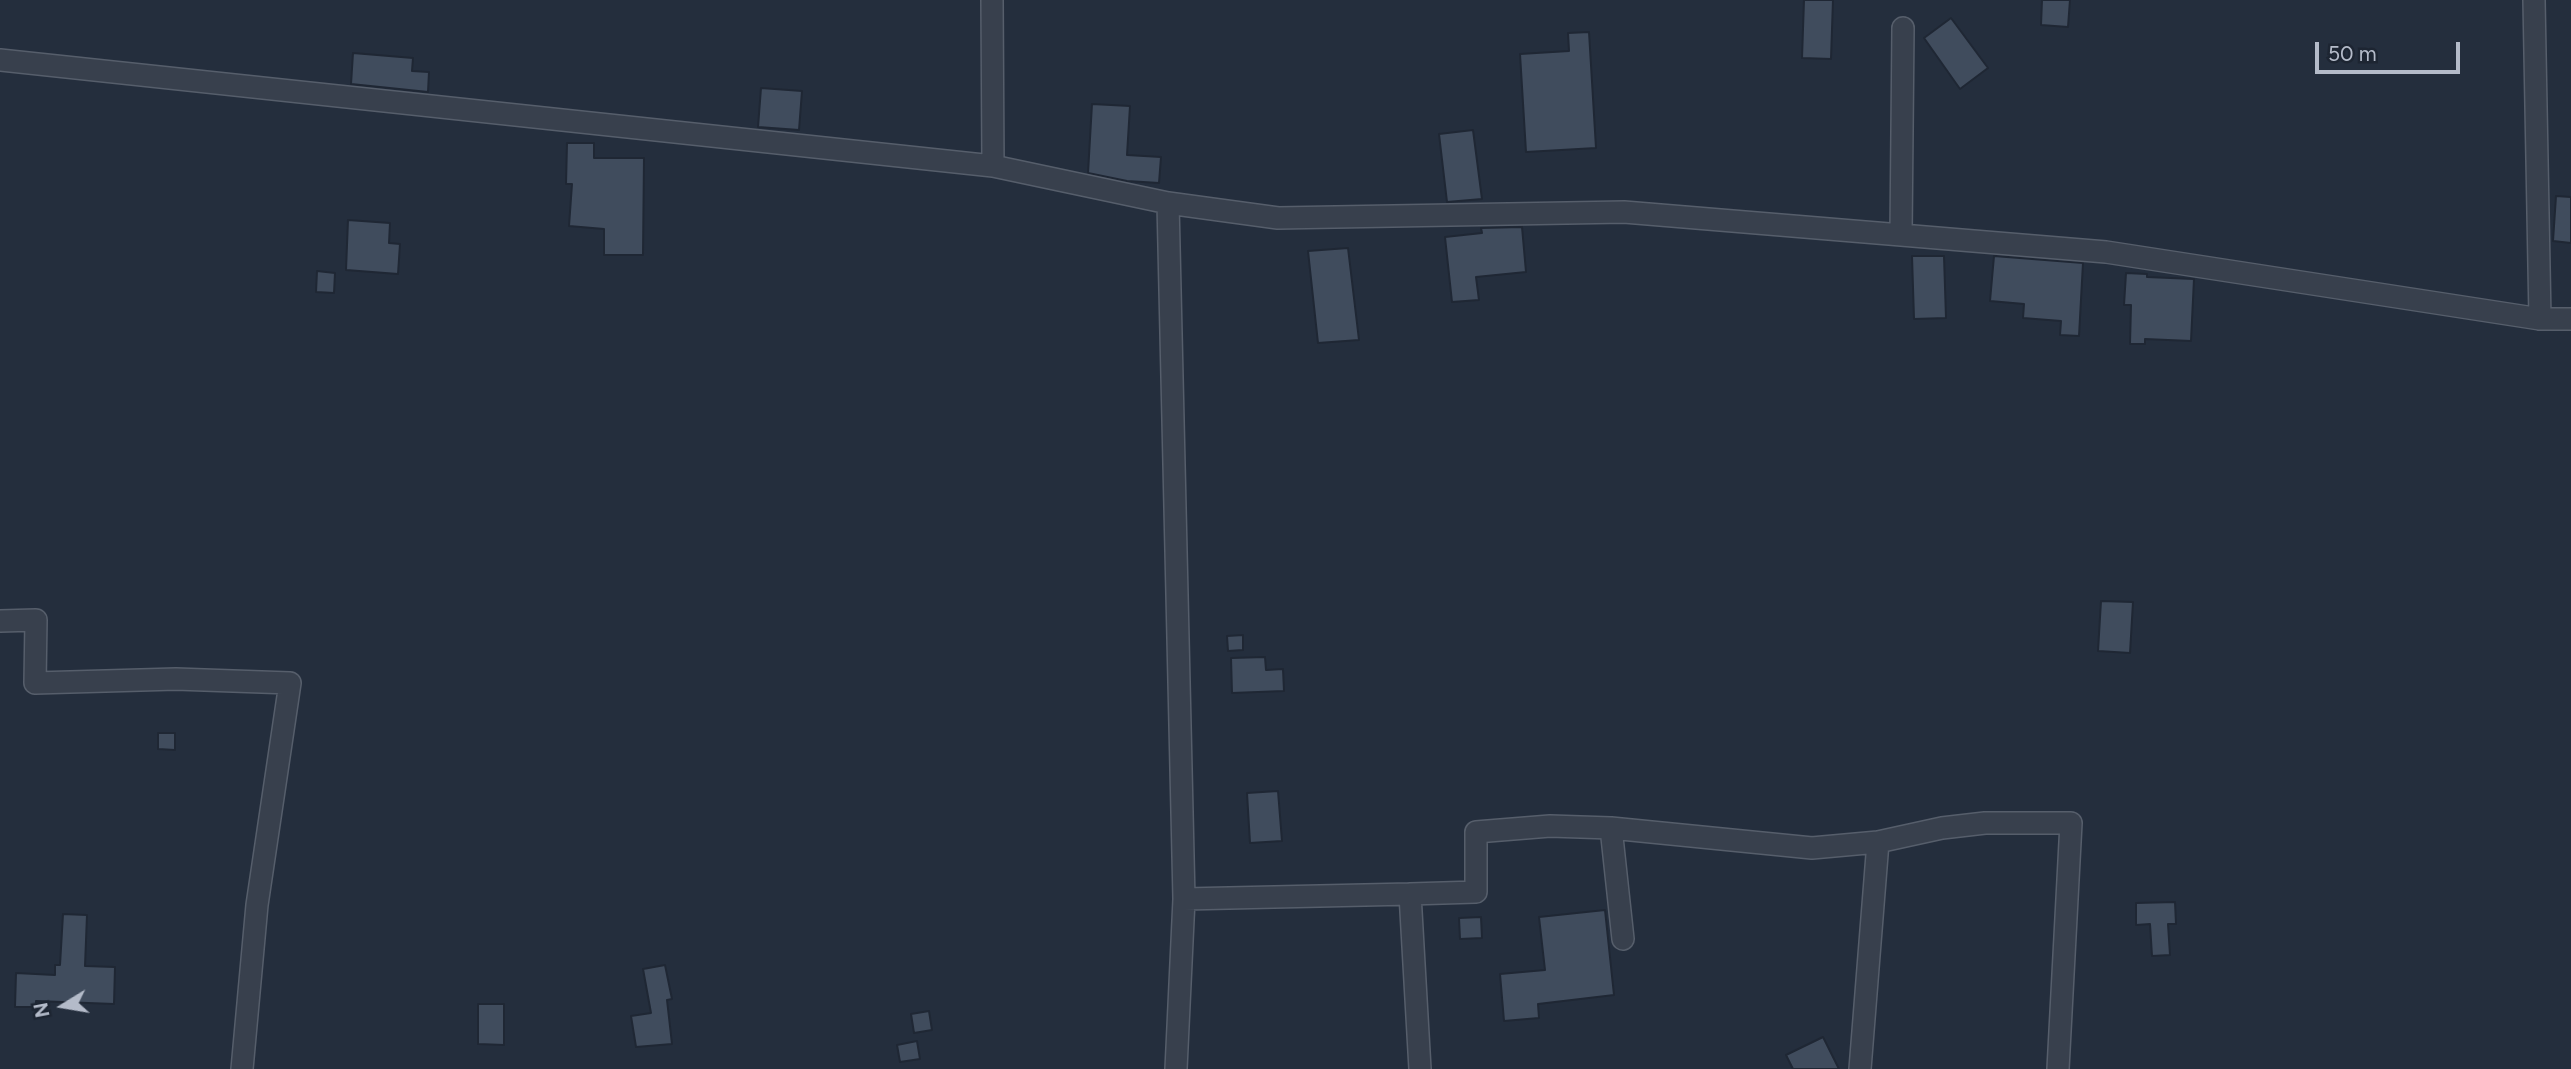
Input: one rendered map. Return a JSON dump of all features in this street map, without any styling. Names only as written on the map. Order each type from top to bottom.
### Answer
[{"type":"street","points":[[992,0],[993,166]]},
{"type":"street","points":[[2534,0],[2540,319]]},
{"type":"street","points":[[1901,235],[1903,28]]},
{"type":"street","points":[[0,60],[993,166],[1168,203],[1278,218],[1624,212],[2106,252],[2540,319],[2571,319]]},
{"type":"street","points":[[1168,203],[1184,900],[1176,1069]]},
{"type":"street","points":[[0,621],[36,620],[35,683],[176,678],[290,683],[257,905],[242,1069]]},
{"type":"street","points":[[1184,900],[1476,892],[1476,832],[1550,826],[1611,828],[1812,848],[1878,842],[1942,828],[1985,823],[2071,822],[2058,1069]]},
{"type":"street","points":[[1611,828],[1623,939]]},
{"type":"street","points":[[1860,1069],[1878,842]]},
{"type":"street","points":[[1410,894],[1420,1069]]},
{"type":"building","points":[[1804,0],[1833,0],[1831,59],[1802,58]]},
{"type":"building","points":[[2042,0],[2070,0],[2068,27],[2041,25]]},
{"type":"building","points":[[1951,18],[1988,68],[1960,89],[1924,38]]},
{"type":"building","points":[[1589,32],[1596,148],[1526,152],[1520,54],[1569,51],[1568,33]]},
{"type":"building","points":[[353,53],[413,58],[412,71],[429,72],[428,92],[351,84]]},
{"type":"building","points":[[761,88],[802,91],[799,130],[758,127]]},
{"type":"building","points":[[1092,104],[1130,106],[1127,155],[1161,157],[1159,183],[1127,181],[1088,173]]},
{"type":"building","points":[[1473,130],[1482,199],[1447,202],[1439,134]]},
{"type":"building","points":[[567,143],[594,143],[594,158],[644,158],[643,255],[604,255],[604,229],[569,226],[572,184],[566,184]]},
{"type":"building","points":[[2556,196],[2571,197],[2571,243],[2553,241]]},
{"type":"building","points":[[348,220],[390,223],[389,243],[400,244],[398,274],[346,270]]},
{"type":"building","points":[[1522,227],[1526,272],[1476,277],[1479,300],[1452,302],[1445,237],[1482,233],[1481,228]]},
{"type":"building","points":[[1348,248],[1359,340],[1318,343],[1308,251]]},
{"type":"building","points":[[1912,256],[1944,256],[1946,318],[1914,319]]},
{"type":"building","points":[[1994,256],[2083,263],[2079,336],[2060,335],[2061,321],[2023,318],[2024,304],[1990,301]]},
{"type":"building","points":[[317,271],[335,273],[334,293],[316,292]]},
{"type":"building","points":[[2126,273],[2147,274],[2147,277],[2194,279],[2191,341],[2145,339],[2145,344],[2130,344],[2131,305],[2124,305]]},
{"type":"building","points":[[2101,601],[2133,602],[2130,653],[2098,651]]},
{"type":"building","points":[[1243,635],[1243,650],[1228,651],[1227,636]]},
{"type":"building","points":[[1265,657],[1266,670],[1283,669],[1284,691],[1232,693],[1231,658]]},
{"type":"building","points":[[158,733],[175,733],[175,750],[158,749]]},
{"type":"building","points":[[1278,791],[1282,841],[1250,843],[1247,793]]},
{"type":"building","points":[[2175,902],[2176,924],[2168,924],[2170,955],[2152,956],[2150,924],[2136,925],[2136,903]]},
{"type":"building","points":[[1605,910],[1614,995],[1538,1004],[1539,1018],[1504,1021],[1500,974],[1545,970],[1539,917]]},
{"type":"building","points":[[63,914],[87,915],[85,966],[115,967],[114,1004],[36,1001],[36,1007],[15,1007],[16,973],[55,975],[55,965],[60,965]]},
{"type":"building","points":[[1481,917],[1482,938],[1460,939],[1459,918]]},
{"type":"building","points":[[665,965],[672,999],[667,1000],[672,1044],[636,1047],[631,1016],[651,1013],[643,969]]},
{"type":"building","points":[[478,1004],[504,1004],[504,1045],[478,1044]]},
{"type":"building","points":[[929,1011],[932,1030],[914,1033],[911,1014]]},
{"type":"building","points":[[1823,1037],[1839,1069],[1793,1069],[1786,1055]]},
{"type":"building","points":[[917,1041],[920,1059],[900,1062],[897,1045]]}]
